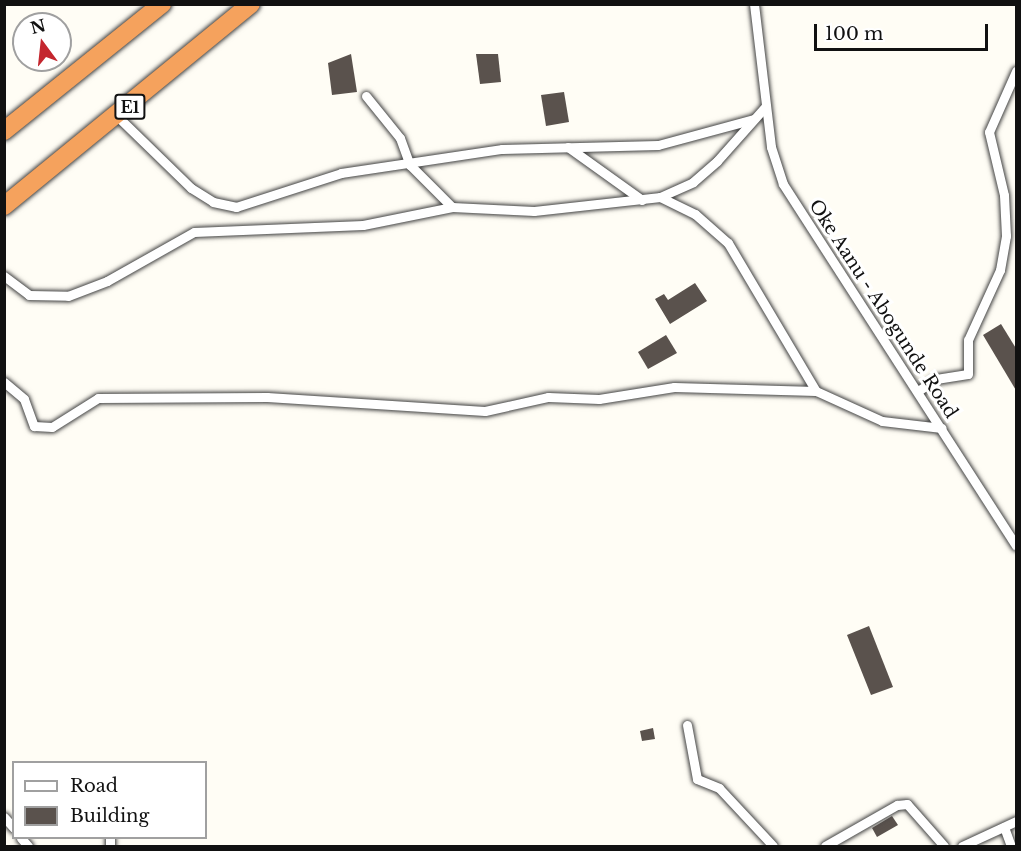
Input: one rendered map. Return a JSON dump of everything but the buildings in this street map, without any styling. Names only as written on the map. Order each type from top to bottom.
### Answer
[{"type":"highway","points":[[4,131],[162,4]]},
{"type":"highway","name":"E1","points":[[4,206],[118,117],[251,4]]},
{"type":"street","name":"Oke Aanu - Abogunde Road","points":[[754,4],[765,107],[783,184],[1017,545]]},
{"type":"street","points":[[918,392],[936,380],[968,374],[968,340],[1000,270],[1006,236],[1004,195],[989,132],[1017,71]]},
{"type":"street","points":[[366,96],[400,138],[409,162],[452,207]]},
{"type":"street","points":[[4,276],[29,295],[68,296],[107,281],[194,232],[363,225],[452,207],[534,211],[660,197],[693,182],[758,118],[765,107]]},
{"type":"street","points":[[118,117],[191,188],[213,202],[236,207],[341,173],[502,149],[658,145],[758,118]]},
{"type":"street","points":[[568,147],[642,200]]},
{"type":"street","points":[[660,197],[696,214],[728,243],[816,391]]},
{"type":"street","points":[[4,382],[24,399],[34,426],[52,428],[98,398],[276,397],[484,411],[548,397],[599,399],[655,387],[816,391],[882,421],[942,428]]},
{"type":"street","points":[[687,726],[698,779],[719,788],[773,846]]},
{"type":"street","points":[[825,846],[897,805],[907,804],[944,846]]},
{"type":"street","points":[[962,846],[1017,821]]},
{"type":"street","points":[[1004,827],[1011,846]]}]
